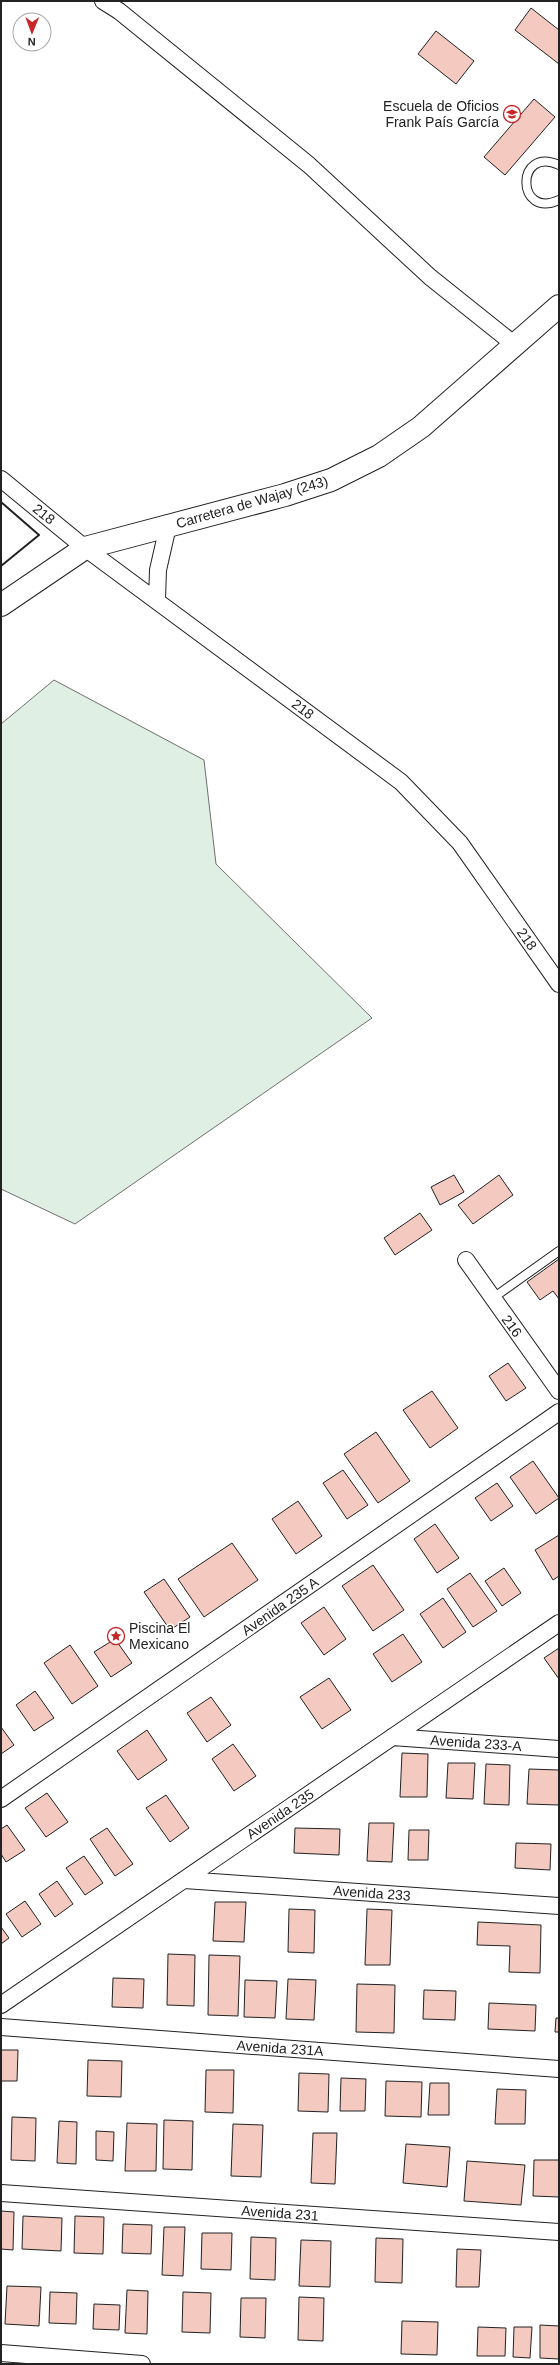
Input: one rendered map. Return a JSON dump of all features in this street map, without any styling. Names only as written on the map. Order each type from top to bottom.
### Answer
[{"type":"main road","name":"Carretera de Wajay (243)","points":[[1,605],[86,548],[285,495],[331,480],[379,456],[421,427],[559,306]]},
{"type":"street","points":[[103,1],[119,11],[309,166],[430,276],[515,345]]},
{"type":"street","name":"218","points":[[1,479],[86,548],[157,599],[401,782],[460,843],[559,984]]},
{"type":"street","points":[[157,599],[158,570],[168,526]]},
{"type":"street","name":"216","points":[[466,1260],[559,1391]]},
{"type":"street","name":"Avenida 235 A","points":[[1,1799],[559,1412]]},
{"type":"street","name":"Avenida 235","points":[[1,2005],[559,1623]]},
{"type":"street","name":"Avenida 233-A","points":[[392,1737],[559,1749]]},
{"type":"street","name":"Avenida 233","points":[[184,1880],[559,1906]]},
{"type":"street","name":"Avenida 231A","points":[[1,2027],[559,2069]]},
{"type":"street","name":"Avenida 231","points":[[1,2193],[559,2232]]},
{"type":"street","points":[[1,2353],[142,2364]]},
{"type":"lane","points":[[559,165],[545,161],[538,163],[532,167],[526,180],[528,194],[533,199],[546,204],[559,200]]},
{"type":"lane","points":[[493,1298],[559,1251]]},
{"type":"green space","points":[[54,680],[204,760],[216,864],[372,1018],[75,1224],[1,1189],[1,724]]},
{"type":"building","points":[[531,8],[559,30],[559,64],[515,30]]},
{"type":"building","points":[[436,31],[474,61],[456,84],[418,54]]},
{"type":"building","points":[[534,99],[555,117],[505,175],[484,157]]},
{"type":"building","points":[[454,1175],[464,1192],[440,1205],[431,1187]]},
{"type":"building","points":[[499,1175],[513,1195],[473,1224],[458,1205]]},
{"type":"building","points":[[420,1213],[432,1230],[395,1255],[384,1238]]},
{"type":"building","points":[[559,1259],[559,1299],[553,1291],[540,1300],[527,1282]]},
{"type":"building","points":[[508,1363],[526,1388],[506,1401],[489,1376]]},
{"type":"building","points":[[432,1391],[458,1428],[430,1448],[403,1410]]},
{"type":"building","points":[[376,1432],[410,1481],[378,1503],[344,1454]]},
{"type":"building","points":[[533,1461],[559,1498],[536,1514],[510,1477]]},
{"type":"building","points":[[343,1470],[368,1505],[347,1519],[323,1483]]},
{"type":"building","points":[[497,1483],[513,1506],[491,1521],[475,1498]]},
{"type":"building","points":[[298,1501],[322,1536],[296,1554],[272,1519]]},
{"type":"building","points":[[435,1524],[459,1558],[437,1573],[414,1539]]},
{"type":"building","points":[[559,1535],[559,1576],[553,1580],[535,1550]]},
{"type":"building","points":[[232,1543],[258,1580],[204,1617],[178,1579]]},
{"type":"building","points":[[373,1565],[404,1610],[373,1631],[342,1586]]},
{"type":"building","points":[[504,1568],[521,1593],[502,1606],[485,1581]]},
{"type":"building","points":[[470,1573],[497,1611],[473,1627],[447,1589]]},
{"type":"building","points":[[164,1579],[190,1617],[170,1630],[144,1592]]},
{"type":"building","points":[[443,1598],[466,1632],[443,1648],[420,1614]]},
{"type":"building","points":[[324,1607],[346,1639],[324,1655],[301,1623]]},
{"type":"building","points":[[403,1634],[422,1662],[392,1682],[373,1654]]},
{"type":"building","points":[[115,1639],[132,1663],[111,1677],[94,1652]]},
{"type":"building","points":[[70,1645],[98,1686],[72,1704],[44,1663]]},
{"type":"building","points":[[559,1648],[559,1679],[544,1658]]},
{"type":"building","points":[[329,1678],[351,1710],[322,1729],[300,1697]]},
{"type":"building","points":[[35,1691],[54,1718],[34,1731],[16,1705]]},
{"type":"building","points":[[211,1697],[231,1725],[207,1742],[187,1713]]},
{"type":"building","points":[[1,1727],[14,1745],[1,1754]]},
{"type":"building","points":[[147,1730],[167,1760],[138,1780],[117,1751]]},
{"type":"building","points":[[233,1744],[256,1776],[234,1791],[212,1759]]},
{"type":"building","points":[[402,1753],[428,1754],[427,1797],[400,1797]]},
{"type":"building","points":[[448,1763],[475,1763],[473,1799],[446,1798]]},
{"type":"building","points":[[486,1764],[510,1765],[509,1805],[484,1804]]},
{"type":"building","points":[[529,1769],[559,1770],[559,1805],[527,1804]]},
{"type":"building","points":[[47,1793],[68,1822],[46,1837],[25,1808]]},
{"type":"building","points":[[166,1795],[189,1828],[170,1842],[146,1808]]},
{"type":"building","points":[[369,1823],[394,1823],[392,1862],[367,1861]]},
{"type":"building","points":[[7,1825],[25,1850],[6,1862],[1,1854],[1,1829]]},
{"type":"building","points":[[107,1828],[133,1864],[115,1876],[90,1839]]},
{"type":"building","points":[[295,1828],[340,1829],[339,1855],[294,1853]]},
{"type":"building","points":[[409,1830],[429,1830],[428,1860],[408,1860]]},
{"type":"building","points":[[516,1843],[551,1844],[550,1870],[515,1868]]},
{"type":"building","points":[[84,1856],[103,1883],[85,1895],[66,1868]]},
{"type":"building","points":[[57,1881],[73,1904],[55,1917],[39,1894]]},
{"type":"building","points":[[25,1901],[41,1924],[22,1937],[6,1914]]},
{"type":"building","points":[[215,1902],[246,1902],[244,1942],[213,1941]]},
{"type":"building","points":[[289,1909],[315,1910],[314,1953],[288,1952]]},
{"type":"building","points":[[367,1909],[392,1910],[390,1965],[365,1965]]},
{"type":"building","points":[[478,1922],[541,1925],[540,1973],[509,1972],[510,1946],[477,1945]]},
{"type":"building","points":[[1,1927],[9,1938],[1,1944]]},
{"type":"building","points":[[168,1954],[195,1955],[194,2006],[167,2005]]},
{"type":"building","points":[[209,1955],[240,1956],[238,2016],[208,2015]]},
{"type":"building","points":[[113,1978],[144,1979],[143,2008],[112,2007]]},
{"type":"building","points":[[288,1979],[316,1980],[314,2020],[286,2019]]},
{"type":"building","points":[[245,1980],[277,1981],[275,2018],[244,2017]]},
{"type":"building","points":[[357,1984],[395,1985],[394,2033],[356,2032]]},
{"type":"building","points":[[424,1990],[456,1991],[455,2020],[423,2019]]},
{"type":"building","points":[[489,2003],[536,2005],[535,2031],[488,2029]]},
{"type":"building","points":[[556,2018],[559,2018],[559,2032],[555,2032]]},
{"type":"building","points":[[1,2050],[18,2050],[17,2081],[1,2081]]},
{"type":"building","points":[[88,2060],[122,2061],[121,2097],[87,2096]]},
{"type":"building","points":[[206,2070],[234,2070],[233,2113],[205,2112]]},
{"type":"building","points":[[299,2073],[329,2074],[328,2112],[298,2111]]},
{"type":"building","points":[[341,2078],[366,2079],[365,2111],[340,2111]]},
{"type":"building","points":[[386,2081],[422,2082],[421,2117],[385,2116]]},
{"type":"building","points":[[430,2083],[449,2083],[449,2115],[428,2115]]},
{"type":"building","points":[[497,2089],[526,2090],[525,2124],[495,2124]]},
{"type":"building","points":[[12,2117],[36,2118],[35,2161],[11,2160]]},
{"type":"building","points":[[164,2120],[193,2121],[192,2170],[163,2169]]},
{"type":"building","points":[[59,2121],[77,2122],[76,2164],[57,2163]]},
{"type":"building","points":[[127,2123],[157,2124],[156,2171],[125,2171]]},
{"type":"building","points":[[233,2124],[263,2125],[261,2177],[231,2176]]},
{"type":"building","points":[[96,2131],[114,2132],[113,2161],[96,2160]]},
{"type":"building","points":[[313,2133],[337,2133],[335,2184],[311,2183]]},
{"type":"building","points":[[406,2144],[450,2147],[447,2187],[403,2183]]},
{"type":"building","points":[[534,2160],[559,2160],[559,2197],[533,2196]]},
{"type":"building","points":[[467,2161],[525,2165],[521,2205],[464,2201]]},
{"type":"building","points":[[1,2211],[14,2212],[13,2250],[1,2249]]},
{"type":"building","points":[[23,2216],[62,2218],[61,2251],[22,2249]]},
{"type":"building","points":[[75,2216],[104,2217],[103,2254],[74,2253]]},
{"type":"building","points":[[123,2224],[152,2225],[151,2254],[122,2253]]},
{"type":"building","points":[[164,2227],[185,2227],[183,2276],[162,2275]]},
{"type":"building","points":[[202,2233],[232,2233],[231,2270],[201,2269]]},
{"type":"building","points":[[251,2237],[276,2238],[275,2280],[250,2279]]},
{"type":"building","points":[[376,2238],[403,2239],[402,2283],[375,2282]]},
{"type":"building","points":[[301,2240],[331,2241],[330,2287],[299,2286]]},
{"type":"building","points":[[457,2249],[481,2250],[479,2287],[456,2287]]},
{"type":"building","points":[[7,2286],[41,2287],[39,2326],[5,2324]]},
{"type":"building","points":[[127,2290],[148,2291],[147,2334],[125,2333]]},
{"type":"building","points":[[50,2292],[77,2293],[76,2324],[49,2323]]},
{"type":"building","points":[[183,2292],[211,2293],[210,2333],[182,2332]]},
{"type":"building","points":[[299,2297],[324,2298],[323,2341],[298,2340]]},
{"type":"building","points":[[241,2298],[266,2298],[265,2338],[240,2337]]},
{"type":"building","points":[[94,2304],[120,2305],[119,2330],[93,2329]]},
{"type":"building","points":[[402,2321],[438,2322],[437,2355],[401,2354]]},
{"type":"building","points":[[540,2325],[559,2326],[559,2359],[540,2358]]},
{"type":"building","points":[[478,2327],[506,2328],[505,2356],[477,2356]]},
{"type":"building","points":[[514,2327],[532,2327],[530,2358],[513,2357]]},
{"type":"wall","points":[[1,502],[39,535],[1,566]]},
{"type":"place","name":"Escuela de Oficios Frank País García","points":[[512,114]]},
{"type":"place","name":"Piscina El Mexicano","points":[[116,1636]]}]
